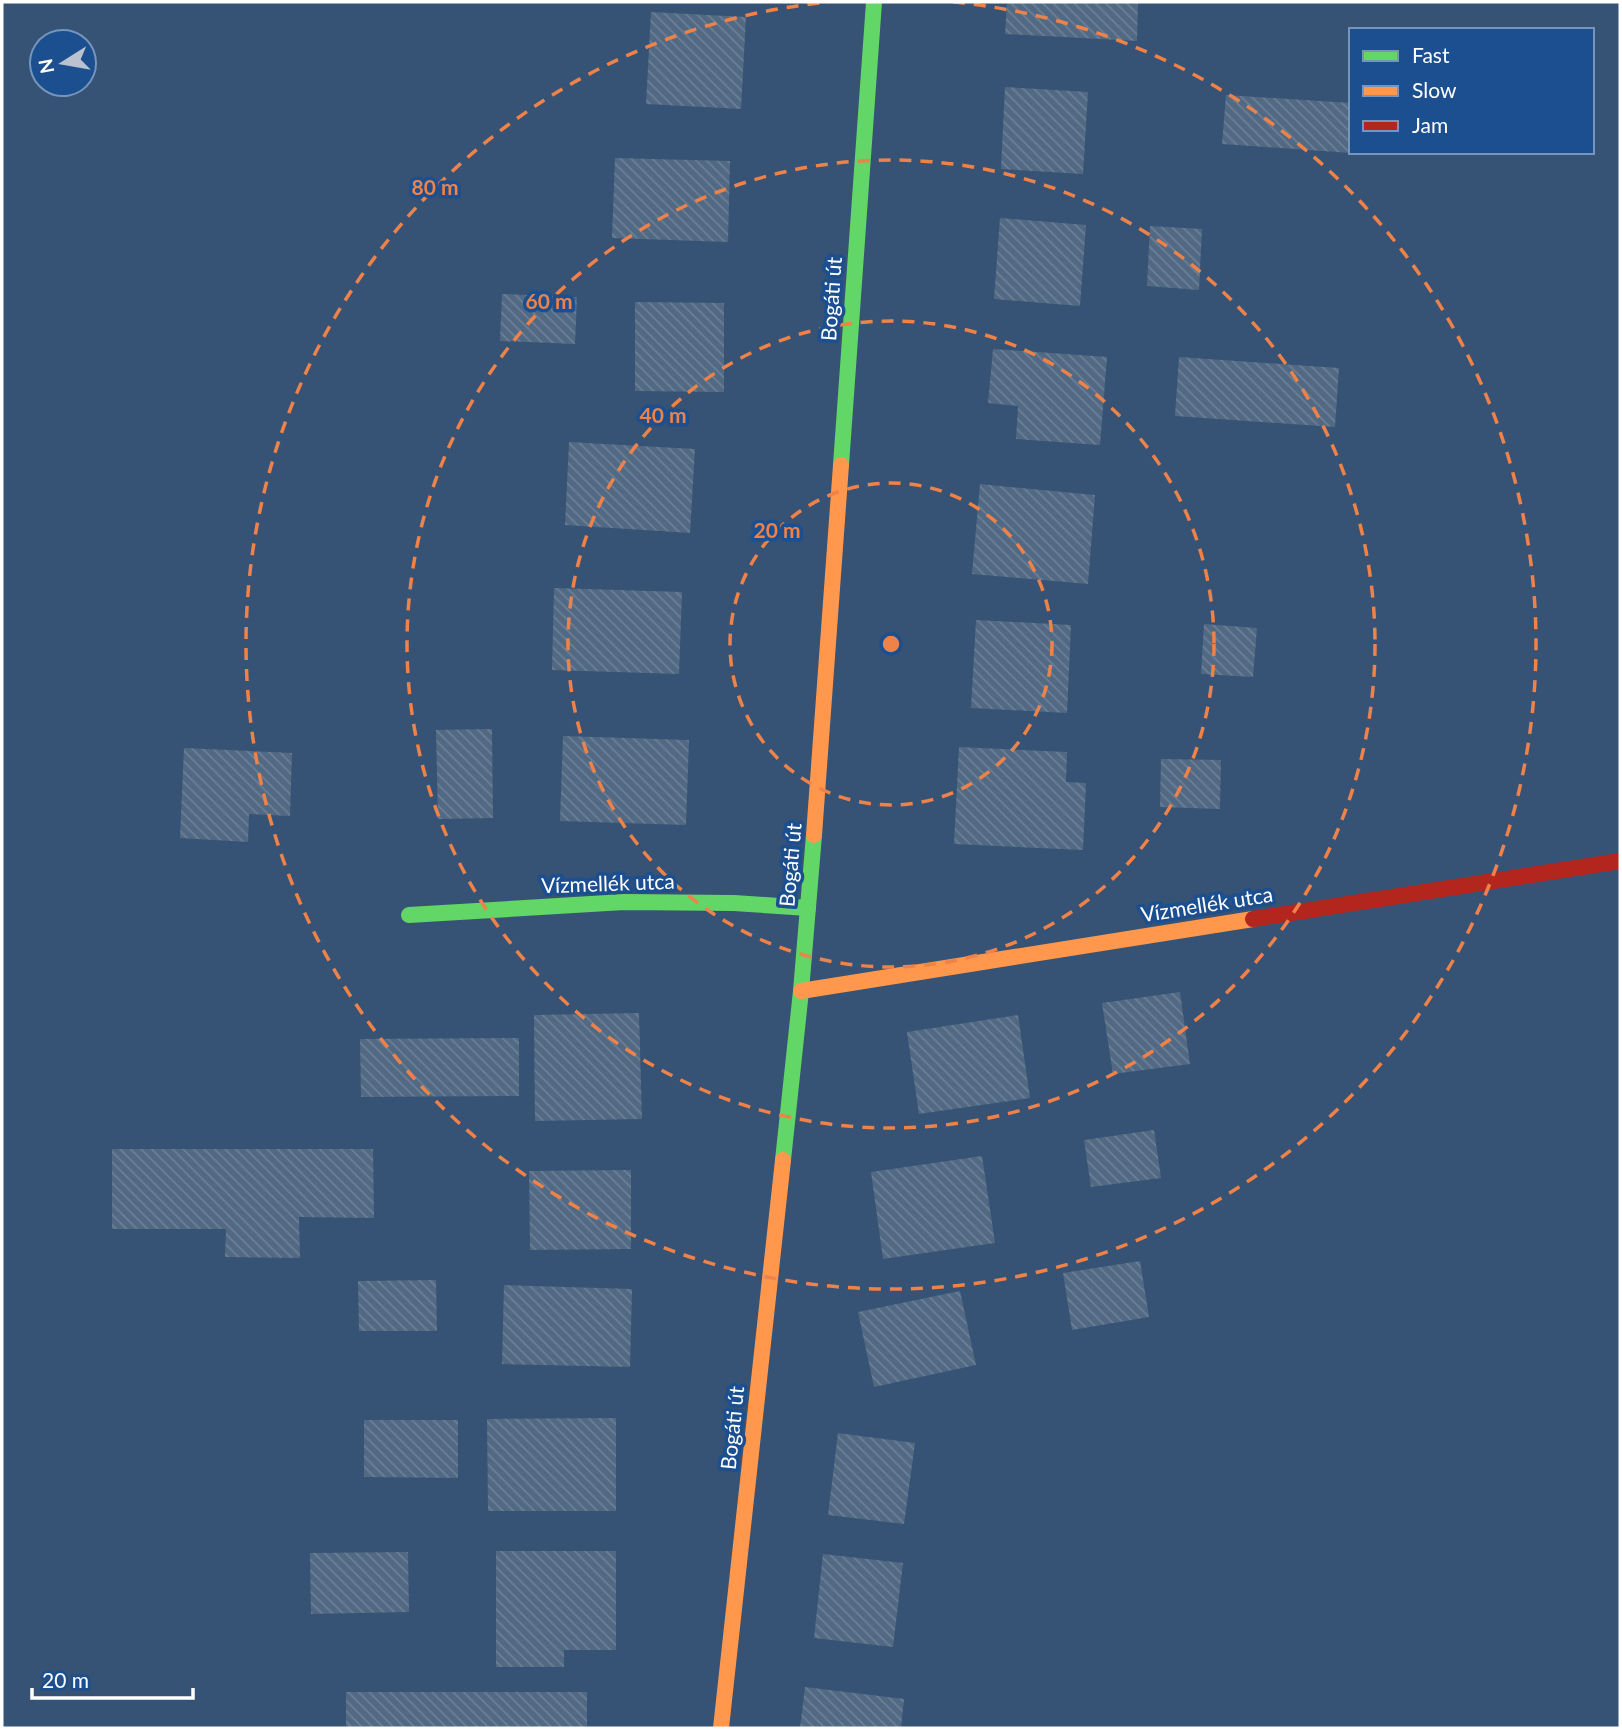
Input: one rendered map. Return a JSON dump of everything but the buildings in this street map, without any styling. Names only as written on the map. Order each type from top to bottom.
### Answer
[{"type":"street","name":"Bogáti út","points":[[722,1728],[801,991],[825,696],[874,2]]},
{"type":"street","name":"Vízmellék utca","points":[[801,991],[1620,861]]},
{"type":"street","name":"Vízmellék utca","points":[[409,915],[624,902],[734,903],[808,908]]},
{"type":"traffic: fast","points":[[841,465],[874,2]]},
{"type":"traffic: fast","points":[[783,1160],[814,835]]},
{"type":"traffic: fast","points":[[409,915],[624,902],[734,903],[808,908]]},
{"type":"traffic: slow","points":[[814,835],[841,465]]},
{"type":"traffic: slow","points":[[801,991],[1253,919]]},
{"type":"traffic: slow","points":[[721,1728],[783,1160]]},
{"type":"traffic: jam","points":[[1253,919],[1620,861]]}]
